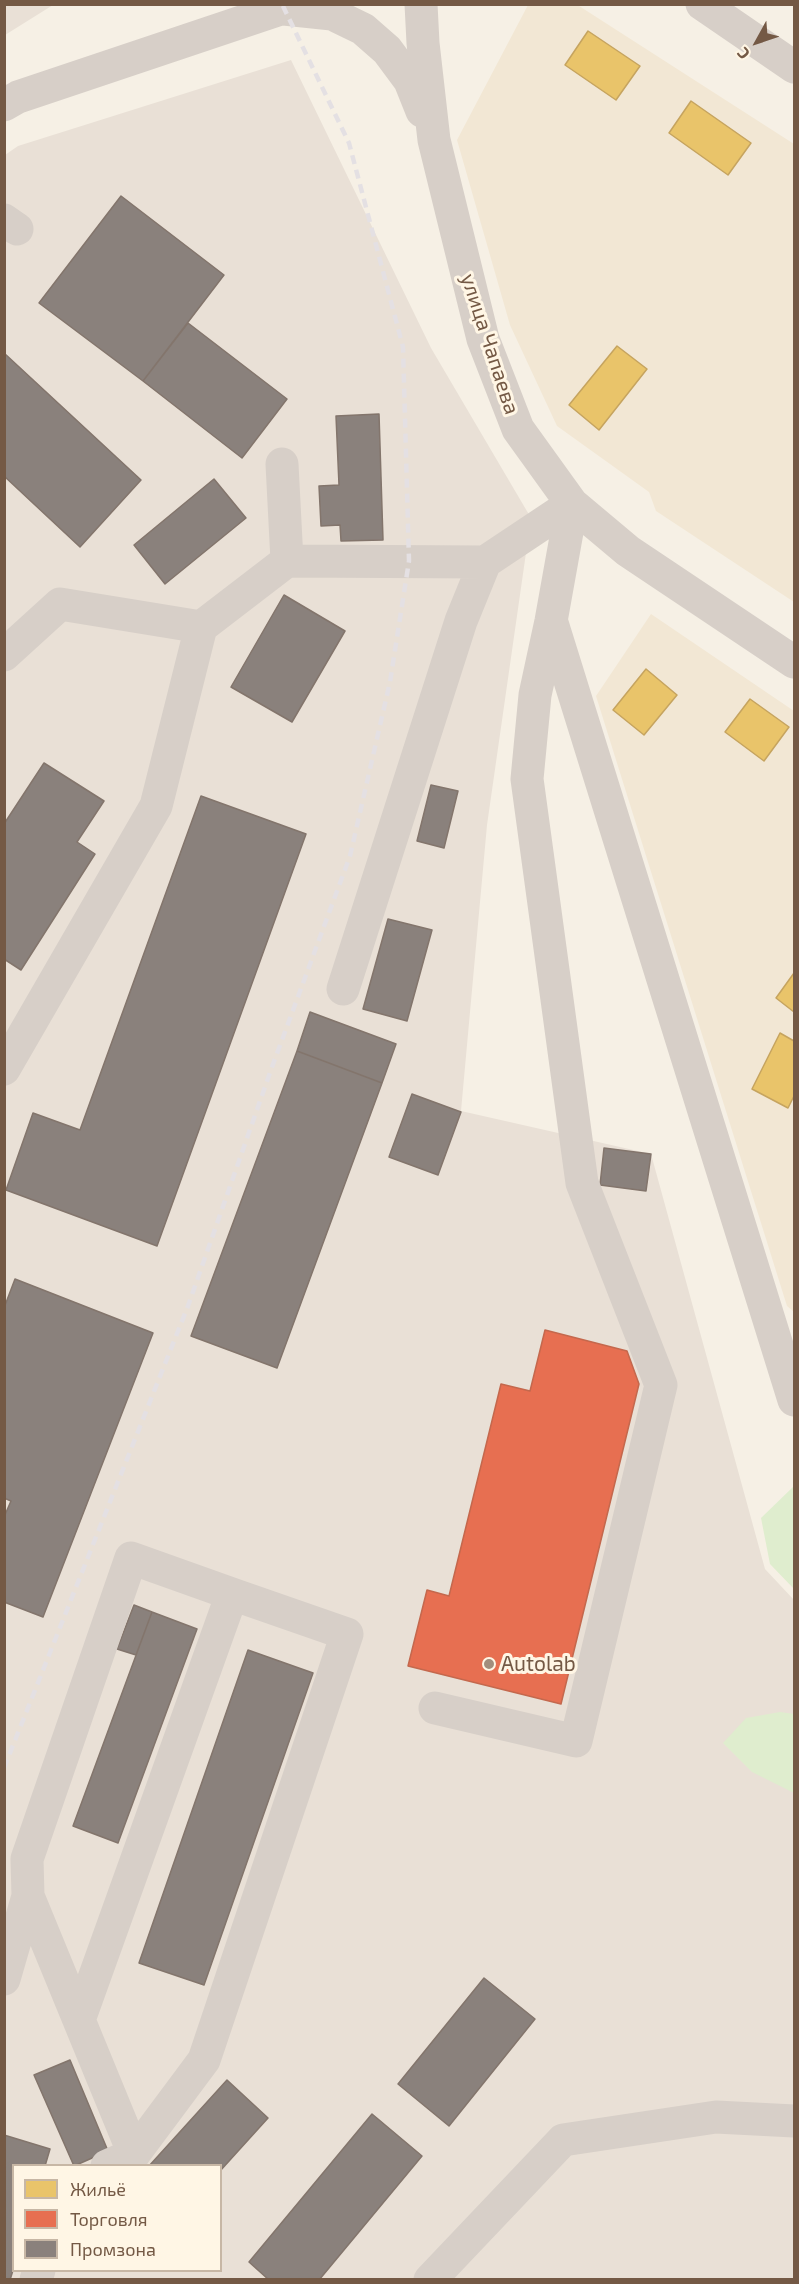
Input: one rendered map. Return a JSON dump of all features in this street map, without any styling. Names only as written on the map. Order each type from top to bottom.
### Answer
[{"type":"street","name":"улица Чапаева","points":[[421,4],[434,140],[477,316],[518,429],[572,504],[628,551],[795,662]]},
{"type":"street","points":[[702,4],[795,67]]},
{"type":"street","points":[[4,105],[18,97],[290,7],[332,14],[363,29],[387,50],[410,81],[434,140]]},
{"type":"street","points":[[282,464],[287,561]]},
{"type":"street","points":[[4,1069],[156,806],[201,627],[287,561],[485,562],[572,504]]},
{"type":"street","points":[[435,1708],[576,1741],[662,1385],[582,1183],[527,779],[535,695],[572,504]]},
{"type":"street","points":[[343,989],[461,621],[485,562]]},
{"type":"street","points":[[4,655],[60,604],[201,627]]},
{"type":"street","points":[[551,621],[795,1400]]},
{"type":"street","points":[[131,1558],[347,1634],[204,2060],[120,2160],[79,2020],[28,1896],[16,1854],[131,1558]]},
{"type":"street","points":[[79,2020],[232,1594]]},
{"type":"street","points":[[4,1979],[28,1896]]},
{"type":"street","points":[[430,2280],[563,2140],[716,2117],[795,2121]]},
{"type":"shaded area","points":[[5,4],[53,4],[53,5],[5,35]]},
{"type":"shaded area","points":[[576,4],[794,144],[794,602],[656,511],[649,492],[557,426],[510,325],[457,140],[528,5]]},
{"type":"shaded area","points":[[291,60],[431,348],[531,518],[487,825],[461,1111],[651,1154],[765,1569],[794,1600],[794,2279],[5,2280],[5,155],[18,146]]},
{"type":"shaded area","points":[[651,614],[794,711],[794,1312],[787,1306],[596,696]]},
{"type":"green space","points":[[794,1486],[794,1589],[770,1564],[761,1518]]},
{"type":"green space","points":[[780,1712],[794,1714],[794,1793],[752,1772],[723,1743],[746,1718]]},
{"type":"building: Жильё","points":[[588,31],[640,66],[616,100],[565,65]]},
{"type":"building: Жильё","points":[[691,101],[751,143],[728,175],[669,133]]},
{"type":"building: Жильё","points":[[617,346],[647,369],[599,430],[569,405]]},
{"type":"building: Жильё","points":[[646,669],[677,695],[644,735],[613,710]]},
{"type":"building: Жильё","points":[[750,699],[789,727],[764,761],[725,732]]},
{"type":"building: Жильё","points":[[794,973],[794,1012],[776,998]]},
{"type":"building: Жильё","points":[[780,1033],[794,1041],[794,1096],[788,1108],[752,1089]]},
{"type":"building: Торговля","points":[[545,1330],[627,1351],[639,1384],[561,1704],[408,1666],[427,1590],[449,1596],[501,1384],[530,1391]]},
{"type":"building: Промзона","points":[[121,196],[224,275],[143,381],[39,303]]},
{"type":"building: Промзона","points":[[188,323],[287,399],[242,458],[143,381]]},
{"type":"building: Промзона","points":[[4,353],[141,480],[80,547],[4,476]]},
{"type":"building: Промзона","points":[[379,414],[383,540],[341,541],[340,525],[321,526],[319,486],[339,485],[336,416]]},
{"type":"building: Промзона","points":[[214,479],[246,518],[165,584],[134,545]]},
{"type":"building: Промзона","points":[[284,595],[345,631],[292,722],[231,687]]},
{"type":"building: Промзона","points":[[44,763],[104,801],[77,842],[95,854],[21,970],[4,959],[4,824]]},
{"type":"building: Промзона","points":[[431,785],[458,791],[444,848],[417,841]]},
{"type":"building: Промзона","points":[[201,796],[306,834],[157,1246],[6,1190],[33,1113],[80,1130]]},
{"type":"building: Промзона","points":[[388,919],[432,930],[407,1021],[363,1009]]},
{"type":"building: Промзона","points":[[310,1012],[396,1044],[382,1083],[297,1051]]},
{"type":"building: Промзона","points":[[297,1051],[382,1083],[277,1368],[191,1336]]},
{"type":"building: Промзона","points":[[412,1094],[461,1112],[438,1175],[389,1157]]},
{"type":"building: Промзона","points":[[604,1148],[651,1154],[646,1191],[600,1185]]},
{"type":"building: Промзона","points":[[15,1279],[153,1333],[43,1617],[4,1602],[4,1517],[11,1501],[4,1498],[4,1308]]},
{"type":"building: Промзона","points":[[134,1605],[152,1612],[136,1655],[117,1649]]},
{"type":"building: Промзона","points":[[152,1612],[197,1629],[118,1843],[73,1826]]},
{"type":"building: Промзона","points":[[248,1650],[313,1673],[204,1985],[139,1963]]},
{"type":"building: Промзона","points":[[484,1978],[535,2019],[449,2126],[398,2084]]},
{"type":"building: Промзона","points":[[70,2060],[108,2151],[79,2164],[73,2164],[34,2075]]},
{"type":"building: Промзона","points":[[227,2080],[268,2118],[222,2169],[222,2164],[151,2164]]},
{"type":"building: Промзона","points":[[372,2114],[422,2156],[319,2280],[269,2280],[249,2262]]},
{"type":"building: Промзона","points":[[4,2135],[50,2149],[46,2164],[12,2164],[12,2272],[10,2280],[4,2280]]},
{"type":"railway","points":[[4,1768],[188,1306],[272,1067],[350,856],[390,682],[409,561],[403,347],[349,143],[282,4]]},
{"type":"place","name":"Autolab","points":[[489,1664]]}]
